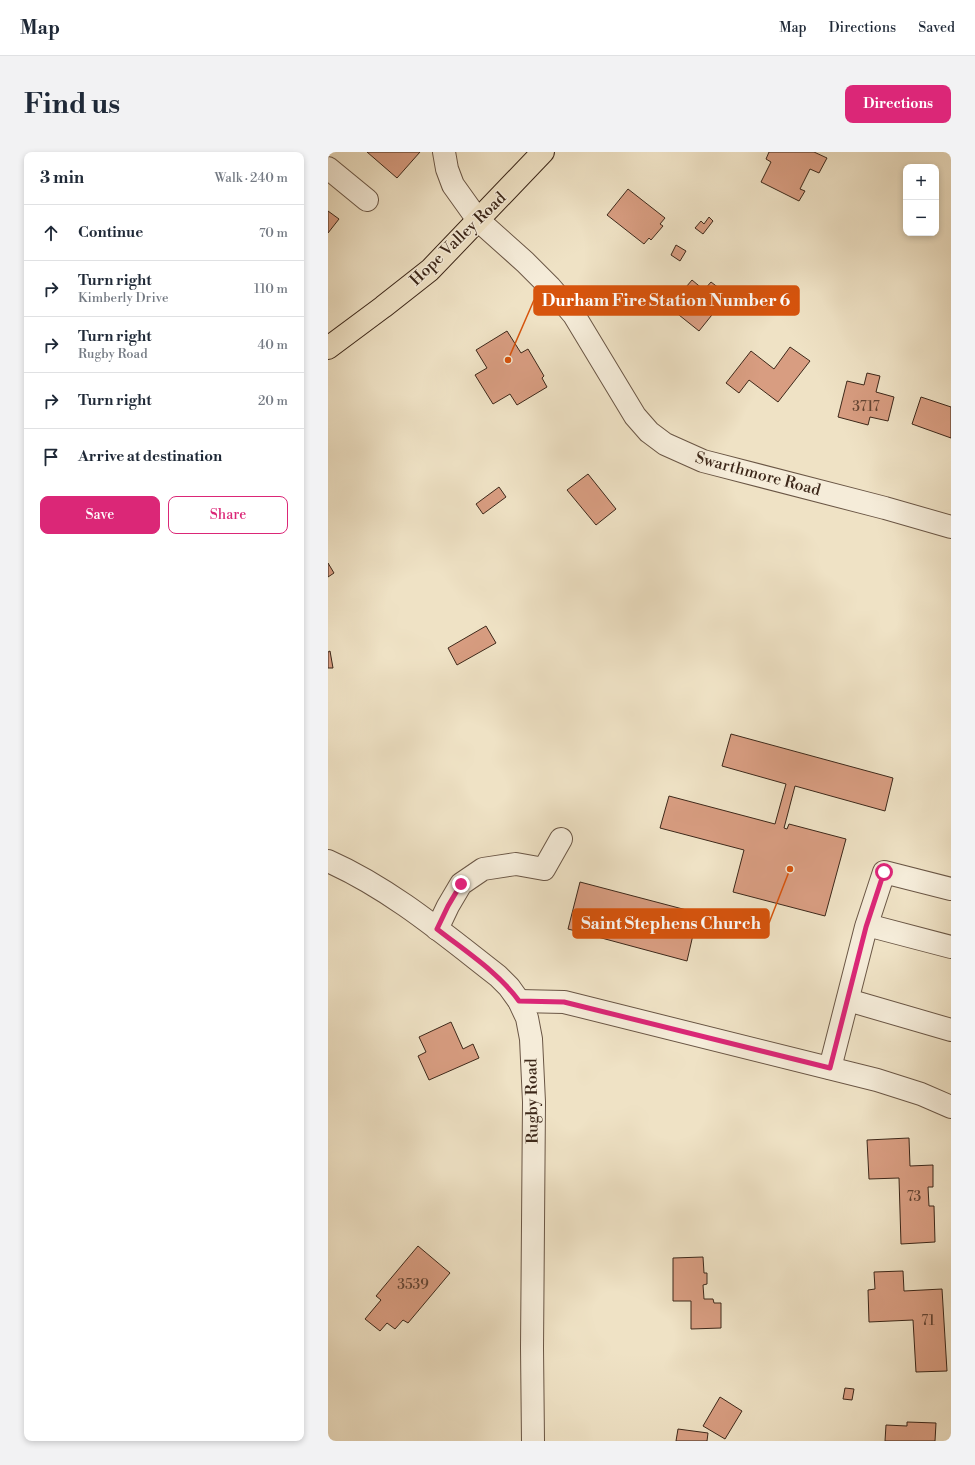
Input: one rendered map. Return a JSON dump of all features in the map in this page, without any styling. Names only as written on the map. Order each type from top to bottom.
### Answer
[{"type":"main road","name":"Hope Valley Road","points":[[328,348],[430,270],[543,152]]},
{"type":"street","name":"Swarthmore Road","points":[[444,152],[447,169],[454,185],[478,220],[526,262],[555,292],[586,334],[635,416],[649,432],[665,444],[696,459],[722,467],[885,508],[951,527]]},
{"type":"street","points":[[328,168],[367,200]]},
{"type":"street","points":[[437,929],[461,884],[483,869],[516,864],[544,869],[561,839]]},
{"type":"street","name":"Rugby Road","points":[[328,861],[374,885],[419,915],[498,976],[509,987],[519,1001],[527,1018],[530,1039],[534,1102],[532,1340],[533,1441]]},
{"type":"street","points":[[830,1068],[867,925],[884,872],[951,890]]},
{"type":"street","points":[[867,925],[951,947]]},
{"type":"street","points":[[848,1000],[951,1030]]},
{"type":"street","points":[[519,1001],[564,1002],[877,1080],[921,1094],[951,1107]]},
{"type":"building","points":[[367,152],[420,152],[397,178]]},
{"type":"building","points":[[769,152],[814,152],[827,158],[819,173],[810,169],[800,189],[805,191],[799,201],[761,182],[771,162],[766,159]]},
{"type":"building","points":[[628,189],[665,218],[660,224],[663,226],[651,240],[649,238],[644,244],[607,215]]},
{"type":"building","points":[[328,211],[339,219],[328,233]]},
{"type":"building","points":[[709,217],[713,221],[703,234],[695,228],[701,221],[704,224]]},
{"type":"building","points":[[676,245],[686,251],[680,261],[671,255]]},
{"type":"building","points":[[692,280],[704,290],[711,282],[728,295],[699,331],[669,307]]},
{"type":"building","points":[[507,331],[521,353],[528,349],[544,376],[542,378],[547,387],[517,405],[510,394],[493,404],[475,375],[487,368],[476,350]]},
{"type":"building","points":[[790,347],[810,361],[778,402],[749,380],[739,393],[726,383],[751,351],[774,369]]},
{"type":"building","points":[[867,373],[880,376],[876,392],[894,397],[888,421],[870,417],[868,425],[838,417],[847,381],[864,385]]},
{"type":"building","points":[[921,397],[951,407],[951,438],[912,424]]},
{"type":"building","points":[[588,474],[616,509],[596,525],[567,490]]},
{"type":"building","points":[[499,487],[506,497],[483,514],[476,504]]},
{"type":"building","points":[[328,563],[334,573],[328,577]]},
{"type":"building","points":[[486,626],[496,643],[457,665],[448,648]]},
{"type":"building","points":[[330,651],[333,668],[328,668],[328,652]]},
{"type":"building","points":[[731,734],[893,778],[885,811],[795,786],[784,828],[787,829],[789,824],[846,839],[825,916],[733,892],[744,850],[660,828],[669,796],[775,824],[786,784],[722,766]]},
{"type":"building","points":[[580,882],[698,913],[687,961],[568,929]]},
{"type":"building","points":[[451,1022],[463,1049],[473,1044],[479,1058],[429,1080],[418,1056],[426,1052],[419,1037]]},
{"type":"building","points":[[909,1138],[910,1166],[933,1165],[933,1187],[928,1187],[929,1206],[934,1206],[935,1242],[901,1244],[899,1178],[869,1179],[867,1140]]},
{"type":"building","points":[[418,1246],[450,1273],[408,1323],[403,1320],[395,1329],[387,1323],[380,1331],[365,1319],[381,1300],[376,1296]]},
{"type":"building","points":[[703,1257],[704,1273],[707,1273],[707,1284],[703,1285],[704,1299],[713,1299],[714,1303],[721,1303],[721,1328],[691,1329],[691,1301],[673,1301],[673,1258]]},
{"type":"building","points":[[903,1271],[904,1291],[942,1289],[947,1371],[916,1372],[913,1320],[869,1322],[868,1290],[875,1289],[874,1272]]},
{"type":"building","points":[[845,1388],[854,1389],[852,1400],[843,1399]]},
{"type":"building","points":[[720,1397],[742,1411],[725,1439],[703,1426]]},
{"type":"building","points":[[907,1422],[936,1423],[935,1441],[885,1441],[886,1425],[907,1426]]},
{"type":"building","points":[[678,1429],[708,1433],[707,1441],[676,1441]]},
{"type":"place","name":"Durham Fire Station Number 6","points":[[508,360]]},
{"type":"place","name":"Saint Stephens Church","points":[[790,869]]},
{"type":"route","points":[[461,884],[437,929],[498,976],[509,987],[519,1001],[564,1002],[830,1068],[866,927],[884,872]]}]
